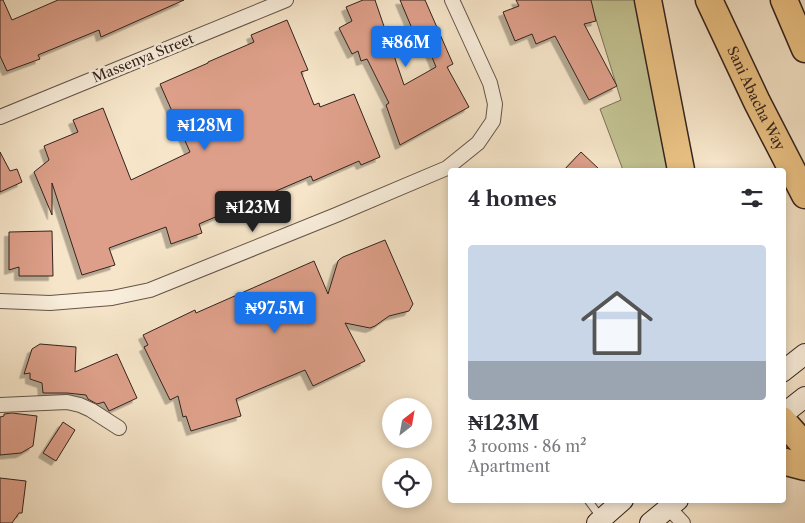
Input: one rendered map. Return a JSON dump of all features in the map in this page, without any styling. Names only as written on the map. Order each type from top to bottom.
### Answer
[{"type":"highway","points":[[648,0],[680,168]]},
{"type":"highway","name":"Sani Abacha Way","points":[[709,0],[757,102],[805,195]]},
{"type":"highway","points":[[784,0],[805,48]]},
{"type":"highway","points":[[786,425],[805,446]]},
{"type":"highway","points":[[786,462],[805,467]]},
{"type":"main road","points":[[786,412],[805,397]]},
{"type":"main road","points":[[599,521],[620,503]]},
{"type":"main road","points":[[650,523],[673,504]]},
{"type":"street","name":"Massenya Street","points":[[0,116],[286,0]]},
{"type":"street","points":[[0,301],[50,303],[112,298],[150,290],[327,219],[447,168],[478,143],[493,121],[495,104],[490,82],[452,0]]},
{"type":"street","points":[[0,405],[67,402],[91,410],[119,428]]},
{"type":"street","points":[[673,504],[683,523]]},
{"type":"lane","points":[[590,503],[599,521]]},
{"type":"shaded area","points":[[590,0],[637,0],[671,168],[622,168],[600,109],[621,100]]},
{"type":"building","points":[[0,0],[3,0],[12,20],[58,0],[184,0],[101,37],[99,30],[38,55],[40,59],[7,71],[0,56]]},
{"type":"building","points":[[363,0],[375,0],[404,85],[436,67],[426,42],[419,45],[400,0],[425,0],[453,64],[447,67],[469,107],[400,145],[386,105],[389,103],[367,59],[361,61],[358,51],[352,54],[339,28],[352,21],[346,7]]},
{"type":"building","points":[[516,0],[591,0],[596,21],[584,24],[617,86],[589,100],[555,36],[536,44],[532,34],[515,41],[503,12],[519,6]]},
{"type":"building","points":[[287,20],[308,70],[301,72],[314,105],[319,103],[320,107],[354,94],[380,157],[361,165],[359,161],[313,181],[311,176],[199,224],[202,233],[171,244],[166,227],[109,248],[115,265],[82,275],[52,183],[52,215],[34,172],[49,160],[44,146],[78,132],[73,120],[103,108],[131,180],[190,152],[160,84],[254,42],[251,35]]},
{"type":"building","points":[[0,152],[10,171],[17,169],[22,182],[0,192]]},
{"type":"building","points":[[581,152],[598,168],[566,168]]},
{"type":"building","points":[[52,231],[53,276],[19,276],[19,267],[9,270],[9,232]]},
{"type":"building","points":[[385,240],[413,304],[409,311],[389,316],[370,328],[345,323],[365,361],[313,386],[305,370],[236,399],[241,416],[191,431],[186,416],[183,417],[178,396],[170,400],[144,347],[148,345],[143,335],[195,310],[196,313],[314,261],[328,294],[340,259]]},
{"type":"building","points":[[40,344],[76,347],[75,372],[117,354],[137,398],[109,411],[104,402],[97,404],[88,399],[86,395],[43,393],[42,383],[30,379],[30,373],[24,374],[32,349]]},
{"type":"building","points":[[4,414],[37,416],[33,446],[21,453],[0,455],[0,417],[4,416]]},
{"type":"building","points":[[63,422],[75,430],[56,461],[43,453]]},
{"type":"building","points":[[0,478],[26,481],[22,513],[19,513],[12,523],[0,523]]}]
